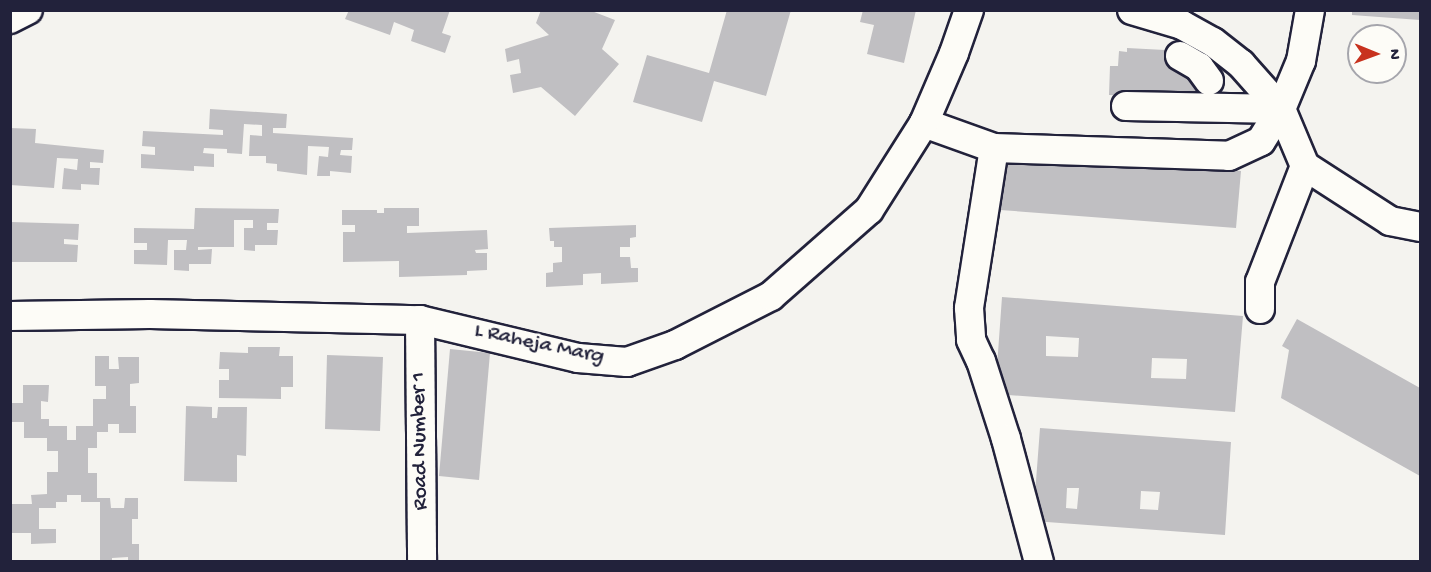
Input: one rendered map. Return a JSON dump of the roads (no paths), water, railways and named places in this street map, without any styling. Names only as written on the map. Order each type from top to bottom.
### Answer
[{"type":"street","points":[[10,19],[28,10]]},
{"type":"street","name":"L Raheja Marg","points":[[10,316],[150,314],[420,320],[578,358],[627,362],[675,345],[771,296],[869,210],[924,123],[954,53],[969,10]]},
{"type":"street","points":[[1132,10],[1182,25],[1214,42],[1240,64],[1281,109],[1305,166],[1390,221],[1420,227]]},
{"type":"street","points":[[924,123],[994,148],[1229,156],[1261,141],[1281,109],[1301,61],[1310,10]]},
{"type":"street","points":[[1182,25],[1179,58],[1199,67],[1209,81]]},
{"type":"street","points":[[1126,106],[1281,109]]},
{"type":"street","points":[[994,148],[969,308],[971,340],[981,362],[1006,439],[1039,561]]},
{"type":"street","points":[[1260,309],[1260,282],[1305,166]]},
{"type":"street","name":"Road Number 1","points":[[420,320],[422,561]]}]
